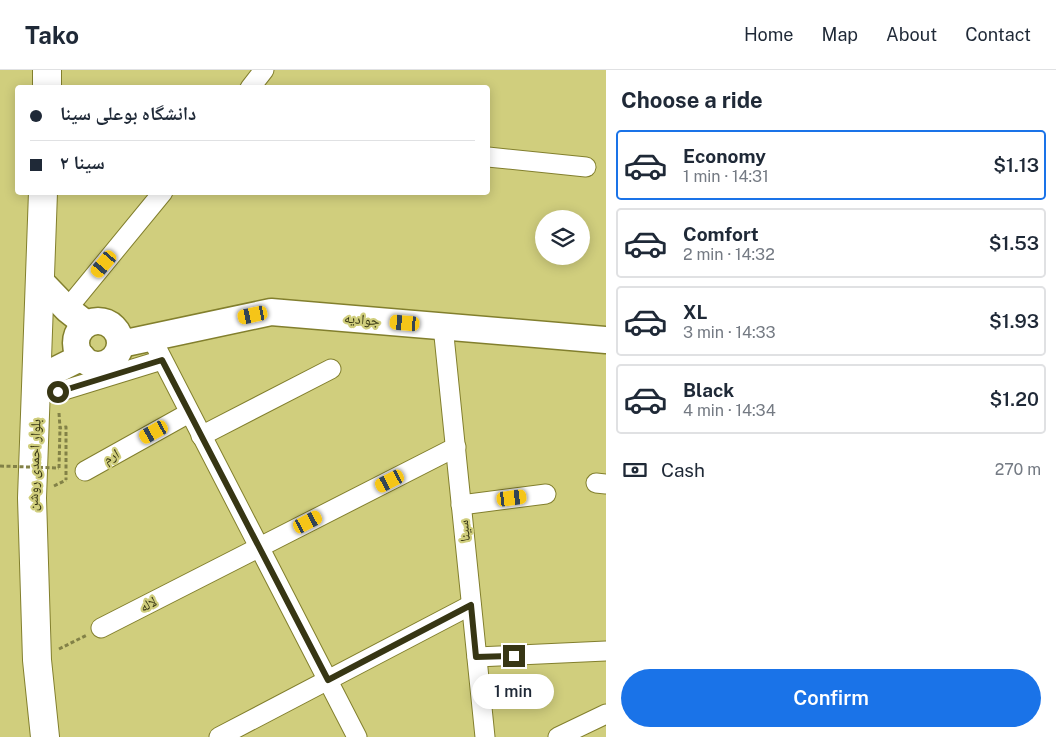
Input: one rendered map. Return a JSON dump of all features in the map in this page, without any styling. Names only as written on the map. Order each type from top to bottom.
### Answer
[{"type":"highway","points":[[47,70],[47,85]]},
{"type":"highway","name":"بلوار احمدی روشن","points":[[43,195],[41,282],[47,389],[32,498],[37,660],[45,737]]},
{"type":"main road","points":[[41,282],[76,317],[80,331],[76,340],[77,349],[82,358],[90,364],[101,365],[111,361],[118,354],[121,344],[119,334],[113,326],[105,322],[76,317]]},
{"type":"main road","name":"جوادیه","points":[[121,344],[270,312],[606,340]]},
{"type":"main road","points":[[47,389],[56,370],[82,358]]},
{"type":"street","points":[[252,85],[264,70]]},
{"type":"street","points":[[490,158],[586,167]]},
{"type":"street","points":[[76,317],[161,195]]},
{"type":"street","name":"سینا","points":[[443,326],[485,737]]},
{"type":"street","points":[[150,337],[357,737]]},
{"type":"street","points":[[47,389],[162,360]]},
{"type":"street","points":[[201,436],[331,369]]},
{"type":"street","name":"ارم","points":[[85,470],[189,413]]},
{"type":"street","name":"لاله","points":[[101,628],[456,448]]},
{"type":"street","points":[[461,505],[546,494]]},
{"type":"street","points":[[219,737],[471,605]]},
{"type":"street","points":[[476,657],[606,651]]},
{"type":"street","points":[[558,737],[606,714]]},
{"type":"path","points":[[0,466],[60,468],[60,428],[47,389]]},
{"type":"path","points":[[60,428],[66,427],[66,480]]},
{"type":"path","points":[[32,498],[85,470]]},
{"type":"path","points":[[37,660],[101,628]]},
{"type":"route","points":[[58,392],[162,360],[328,680],[471,605],[476,657],[514,656]]}]
